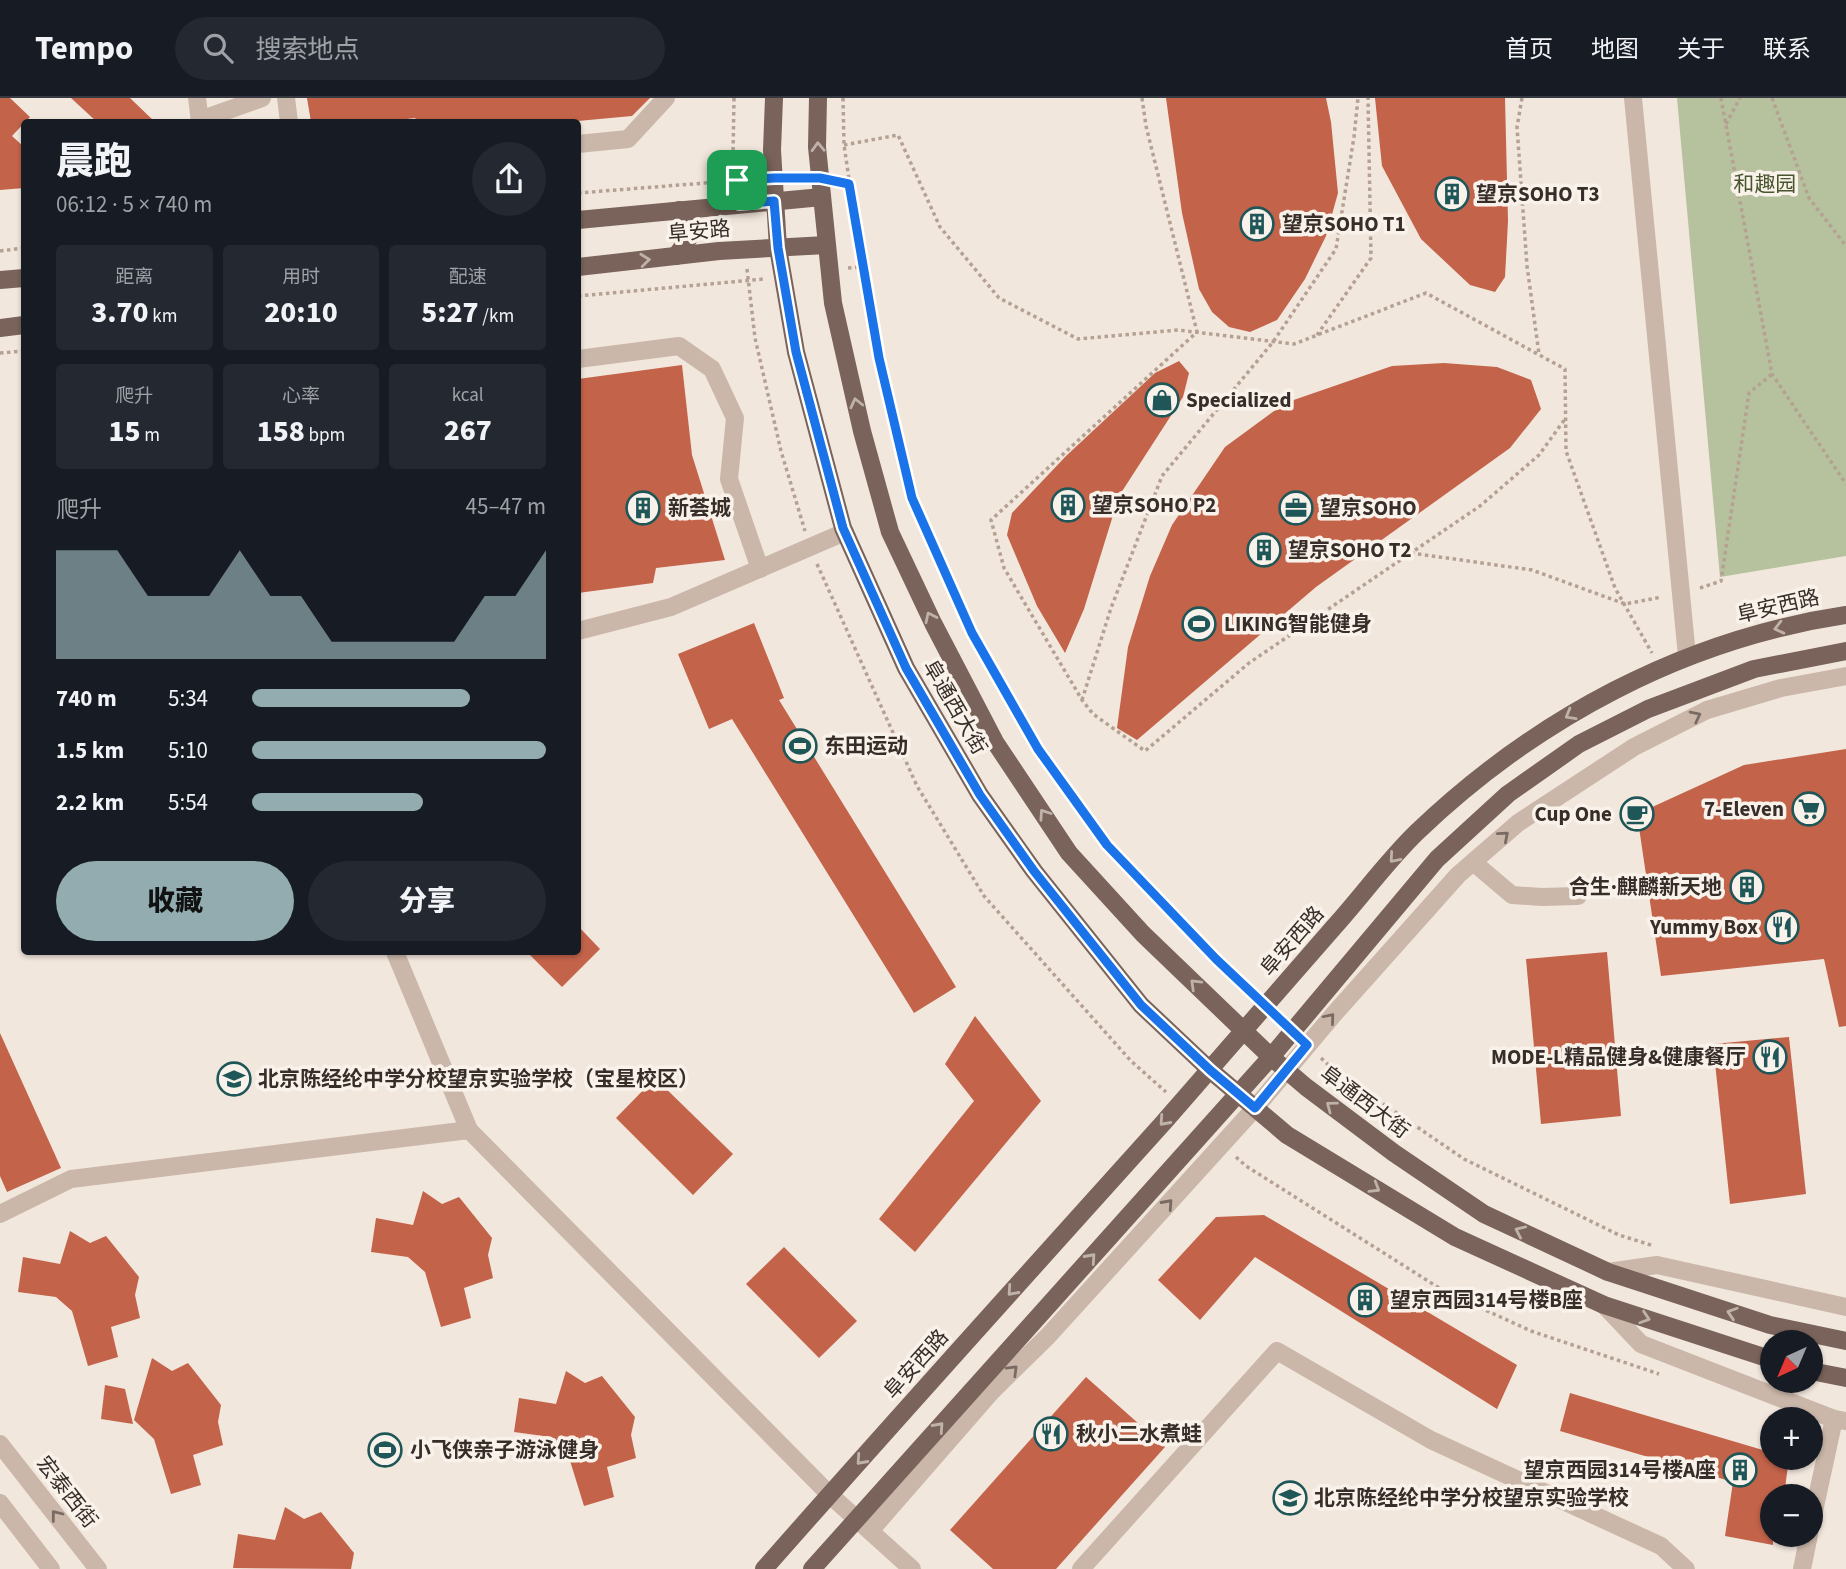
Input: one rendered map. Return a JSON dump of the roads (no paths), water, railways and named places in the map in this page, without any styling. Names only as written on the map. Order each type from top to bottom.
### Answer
[{"type":"main road","name":"阜通西大街","points":[[774,98],[772,150],[778,248],[796,352],[845,532],[906,668],[980,795],[1034,871],[1141,1005],[1210,1070],[1287,1135],[1455,1237],[1604,1305],[1760,1356]]},
{"type":"main road","name":"阜通西大街","points":[[818,98],[817,147],[828,270],[835,315],[890,532],[933,623],[995,742],[1069,853],[1143,934],[1271,1057],[1394,1153],[1484,1214],[1608,1272],[1770,1325],[1846,1341]]},
{"type":"main road","name":"阜安路","points":[[581,220],[774,201],[821,188]]},
{"type":"main road","points":[[677,256],[691,235],[689,223],[679,210]]},
{"type":"main road","name":"阜安路","points":[[581,267],[677,256],[826,245]]},
{"type":"main road","points":[[0,281],[21,278]]},
{"type":"main road","points":[[0,328],[21,326]]},
{"type":"main road","name":"阜安西路","points":[[764,1569],[1210,1070],[1416,833],[1493,768],[1565,718],[1660,667],[1738,638],[1846,615]]},
{"type":"main road","points":[[811,1569],[863,1524],[1271,1057],[1437,859],[1508,794],[1579,744],[1648,709],[1754,669],[1846,651]]},
{"type":"main road","points":[[1824,1374],[1846,1378]]},
{"type":"street","points":[[197,98],[200,119]]},
{"type":"street","points":[[205,119],[262,98]]},
{"type":"street","points":[[286,98],[289,119]]},
{"type":"street","points":[[581,144],[628,139],[666,98]]},
{"type":"street","points":[[1633,98],[1687,656]]},
{"type":"street","points":[[581,359],[679,346],[712,369],[735,418],[729,479],[760,569]]},
{"type":"street","points":[[581,630],[671,607],[845,532]]},
{"type":"street","points":[[863,1524],[1048,1336],[1255,1108],[1307,1045],[1449,885],[1518,823],[1634,747],[1707,710],[1781,688],[1846,676]]},
{"type":"street","points":[[1473,862],[1511,895],[1578,896]]},
{"type":"street","points":[[396,955],[469,1130],[830,1495],[912,1569]]},
{"type":"street","points":[[0,1214],[71,1179],[469,1130]]},
{"type":"street","points":[[1608,1272],[1657,1265],[1846,1307]]},
{"type":"street","points":[[1604,1305],[1641,1344],[1840,1420],[1822,1484]]},
{"type":"street","points":[[1081,1569],[1277,1351],[1431,1440],[1661,1546],[1686,1569]]},
{"type":"street","name":"宏泰西街","points":[[0,1444],[98,1569]]},
{"type":"street","points":[[0,1503],[51,1569]]},
{"type":"street","points":[[1802,1569],[1807,1547]]},
{"type":"place","name":"望京SOHO T3","points":[[1452,194]]},
{"type":"place","name":"望京SOHO T1","points":[[1257,224]]},
{"type":"place","name":"Specialized","points":[[1162,400]]},
{"type":"place","name":"望京SOHO P2","points":[[1068,505]]},
{"type":"place","name":"新荟城","points":[[643,508]]},
{"type":"place","name":"望京SOHO","points":[[1296,508]]},
{"type":"place","name":"望京SOHO T2","points":[[1264,550]]},
{"type":"place","name":"LIKING智能健身","points":[[1199,624]]},
{"type":"place","name":"东田运动","points":[[800,746]]},
{"type":"place","name":"7-Eleven","points":[[1809,809]]},
{"type":"place","name":"Cup One","points":[[1637,814]]},
{"type":"place","name":"合生·麒麟新天地","points":[[1747,887]]},
{"type":"place","name":"Yummy Box","points":[[1782,927]]},
{"type":"place","name":"MODE-L精品健身&健康餐厅","points":[[1770,1057]]},
{"type":"place","name":"北京陈经纶中学分校望京实验学校（宝星校区）","points":[[234,1079]]},
{"type":"place","name":"望京西园314号楼B座","points":[[1365,1300]]},
{"type":"place","name":"秋小二水煮蛙","points":[[1051,1434]]},
{"type":"place","name":"小飞侠亲子游泳健身","points":[[385,1450]]},
{"type":"place","name":"望京西园314号楼A座","points":[[1740,1470]]},
{"type":"place","name":"北京陈经纶中学分校望京实验学校","points":[[1290,1498]]},
{"type":"park label","name":"和趣园","points":[[1765,184]]}]
